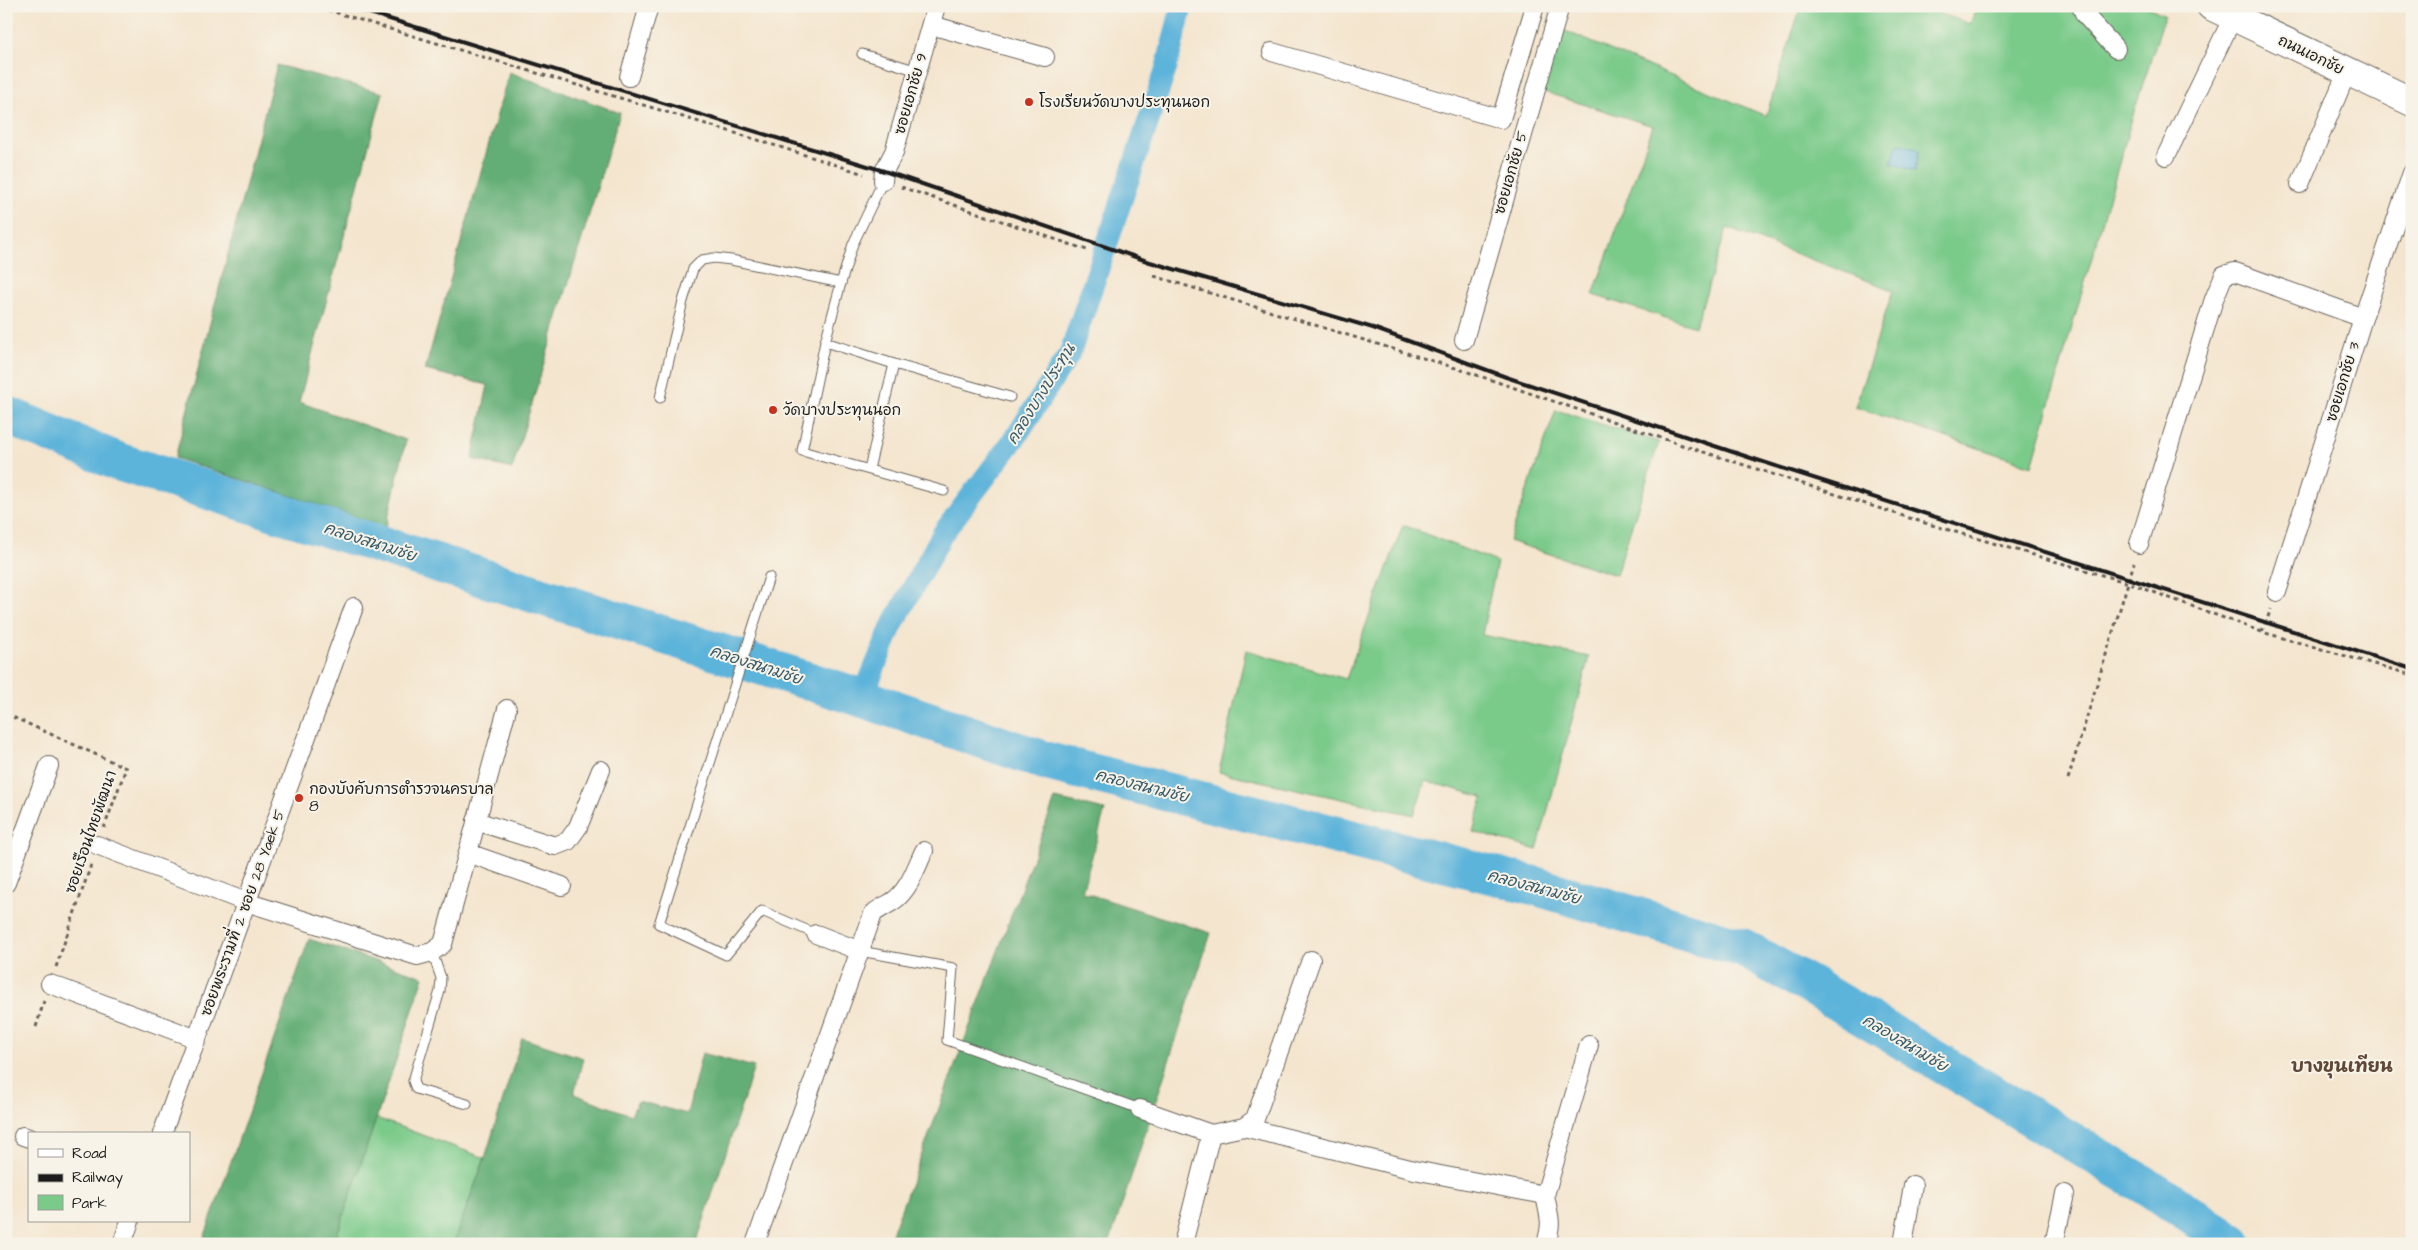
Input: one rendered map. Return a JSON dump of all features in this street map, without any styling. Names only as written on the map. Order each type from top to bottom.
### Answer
[{"type":"main road","name":"ถนนเอกชัย","points":[[2228,10],[2347,72],[2412,102]]},
{"type":"street","points":[[629,77],[649,6]]},
{"type":"street","name":"ซอยเอกชัย 9","points":[[883,181],[884,172],[894,152],[936,6]]},
{"type":"street","points":[[1272,52],[1501,118],[1535,6]]},
{"type":"street","name":"ซอยเอกชัย 5","points":[[1464,340],[1560,6]]},
{"type":"street","points":[[2081,6],[2085,15],[2116,49]]},
{"type":"street","points":[[2166,156],[2228,10]]},
{"type":"street","points":[[931,25],[1045,58]]},
{"type":"street","points":[[2300,184],[2347,72]]},
{"type":"street","name":"ซอยเอกชัย 3","points":[[2277,592],[2362,318],[2412,173]]},
{"type":"street","points":[[2139,544],[2214,299],[2224,274],[2235,272],[2362,318]]},
{"type":"street","name":"ซอยพระรามที่ 2 ซอย 28 Yaek 5","points":[[163,1132],[354,607]]},
{"type":"street","points":[[97,846],[246,902],[417,956],[432,952],[443,944],[507,709]]},
{"type":"street","points":[[6,883],[49,766]]},
{"type":"street","points":[[476,821],[555,846],[568,841],[578,827],[601,770]]},
{"type":"street","points":[[755,1244],[873,914],[881,906],[895,900],[906,888],[924,852]]},
{"type":"street","points":[[468,853],[562,886]]},
{"type":"street","points":[[816,934],[860,950]]},
{"type":"street","points":[[1140,1109],[1212,1134],[1244,1127],[1255,1119],[1311,960]]},
{"type":"street","points":[[50,984],[197,1039]]},
{"type":"street","points":[[1546,1244],[1551,1228],[1551,1213],[1545,1195],[1589,1045]]},
{"type":"street","points":[[1244,1127],[1414,1170],[1545,1195]]},
{"type":"street","points":[[1183,1244],[1212,1134]]},
{"type":"street","points":[[1903,1244],[1913,1185]]},
{"type":"street","points":[[2054,1244],[2065,1194]]},
{"type":"street","points":[[122,1244],[130,1222]]},
{"type":"lane","points":[[862,54],[918,71]]},
{"type":"lane","points":[[883,181],[853,244],[841,282],[825,342],[802,452],[944,491]]},
{"type":"lane","points":[[660,398],[683,301],[693,269],[702,260],[714,258],[731,260],[841,282]]},
{"type":"lane","points":[[825,342],[1010,397]]},
{"type":"lane","points":[[868,469],[894,364]]},
{"type":"lane","points":[[769,576],[659,924],[726,955],[762,911],[816,934]]},
{"type":"lane","points":[[860,950],[953,968],[947,1040],[1140,1109]]},
{"type":"lane","points":[[432,952],[441,978],[440,991],[413,1081],[416,1089],[468,1104]]},
{"type":"path","points":[[328,10],[530,73],[765,142],[1087,250]]},
{"type":"path","points":[[1154,276],[1459,369],[1682,445],[1925,523],[2129,583],[2262,632],[2412,675]]},
{"type":"path","points":[[2068,780],[2129,583],[2139,544]]},
{"type":"path","name":"ซอยเรือนไทยพัฒนา","points":[[6,714],[126,768],[97,846],[36,1027]]},
{"type":"path","points":[[2412,955],[2409,963],[2412,969]]},
{"type":"green space","points":[[1801,6],[1920,6],[1970,24],[1977,6],[2146,6],[2165,15],[2133,115],[2032,466],[1855,407],[1893,290],[1727,228],[1695,327],[1593,295],[1653,126],[1541,91],[1563,30],[1766,116]]},
{"type":"green space","points":[[277,65],[383,93],[299,402],[406,440],[386,527],[175,458]]},
{"type":"green space","points":[[509,72],[620,113],[512,469],[472,459],[488,385],[425,370]]},
{"type":"green space","points":[[1556,410],[1659,442],[1616,575],[1509,541]]},
{"type":"green space","points":[[1403,525],[1497,562],[1482,635],[1589,657],[1537,850],[1473,832],[1483,797],[1425,781],[1414,815],[1219,772],[1246,650],[1346,679]]},
{"type":"green space","points":[[1055,799],[1105,810],[1082,892],[1211,933],[1109,1244],[888,1244]]},
{"type":"green space","points":[[309,939],[424,977],[334,1244],[202,1244]]},
{"type":"green space","points":[[522,1038],[583,1058],[574,1094],[631,1115],[638,1101],[687,1114],[702,1053],[754,1067],[696,1244],[453,1244],[485,1158]]},
{"type":"green space","points":[[376,1118],[485,1158],[453,1244],[334,1244]]},
{"type":"water","points":[[1898,143],[1920,149],[1915,171],[1891,163]]},
{"type":"waterway","name":"คลองบางประทุน","points":[[862,698],[892,626],[943,533],[1015,438],[1070,353],[1166,69],[1182,6]]},
{"type":"waterway","name":"คลองสนามชัย","points":[[6,415],[119,462],[862,698],[1049,762],[1532,885],[1743,948],[1813,987],[2158,1193],[2234,1244]]},
{"type":"railway","points":[[347,6],[884,171],[1150,262],[1373,328],[1506,377],[1757,460],[2412,669]]},
{"type":"place","name":"โรงเรียนวัดบางประทุนนอก","points":[[1029,102]]},
{"type":"place","name":"วัดบางประทุนนอก","points":[[773,410]]},
{"type":"place","name":"กองบังคับการตำรวจนครบาล 8","points":[[299,798]]},
{"type":"district","name":"บางขุนเทียน","points":[[2342,1066]]}]
